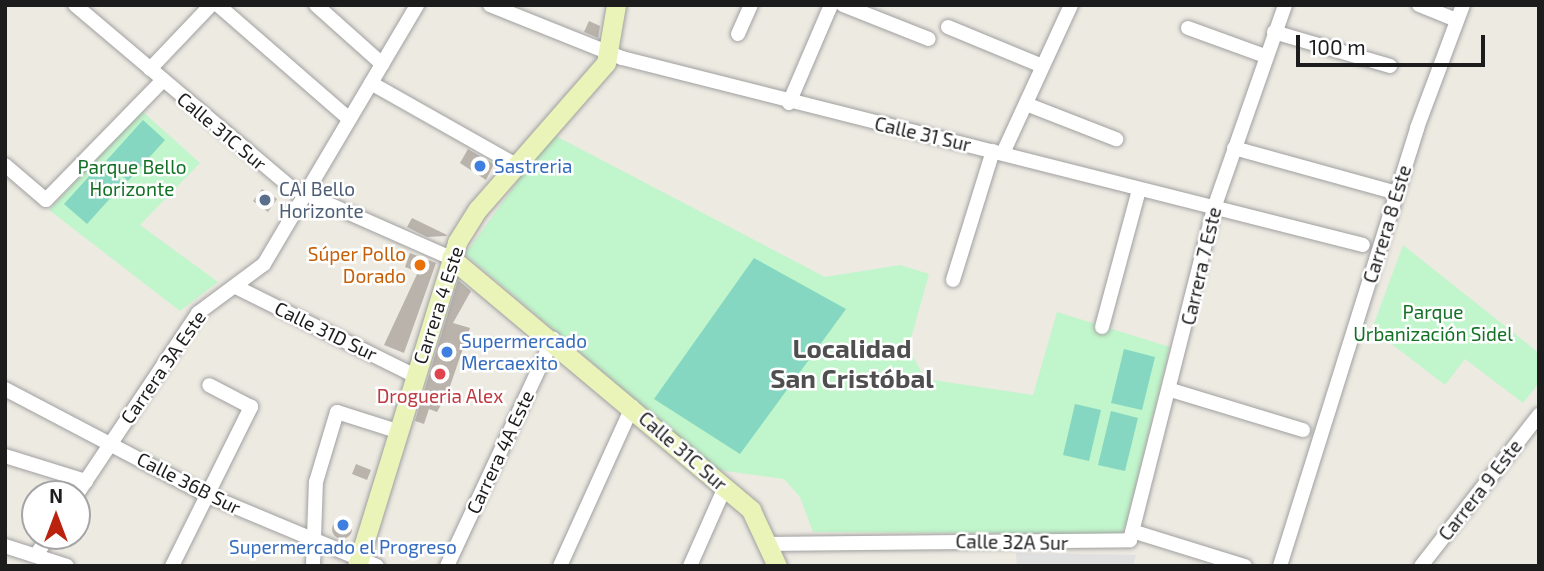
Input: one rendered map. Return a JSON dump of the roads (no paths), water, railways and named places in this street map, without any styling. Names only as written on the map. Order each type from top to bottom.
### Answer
[{"type":"street","name":"Calle 31C Sur","points":[[75,5],[305,197],[452,258],[553,339],[759,519],[777,566]]},
{"type":"street","points":[[150,69],[211,5]]},
{"type":"street","points":[[218,5],[349,119]]},
{"type":"street","points":[[316,5],[382,64]]},
{"type":"street","name":"Carrera 3A Este","points":[[87,480],[198,313],[264,264],[417,5]]},
{"type":"street","name":"Calle 31 Sur","points":[[489,5],[611,54],[789,103],[998,152],[1363,246]]},
{"type":"street","points":[[611,54],[616,5]]},
{"type":"street","points":[[738,34],[751,5]]},
{"type":"street","points":[[789,103],[831,5]]},
{"type":"street","points":[[843,5],[929,39]]},
{"type":"street","points":[[953,280],[998,152],[1026,104],[1071,5]]},
{"type":"street","name":"Carrera 7 Este","points":[[1135,532],[1214,208],[1285,5]]},
{"type":"street","points":[[1419,5],[1455,20]]},
{"type":"street","name":"Carrera 8 Este","points":[[1280,566],[1397,193],[1455,20],[1463,5]]},
{"type":"street","points":[[948,27],[1042,66]]},
{"type":"street","points":[[1188,28],[1265,57]]},
{"type":"street","points":[[1275,32],[1391,66]]},
{"type":"street","name":"Carrera 4 Este","points":[[357,562],[400,432],[452,258],[471,219],[611,54]]},
{"type":"street","points":[[5,165],[46,200],[163,80]]},
{"type":"street","points":[[371,83],[516,164]]},
{"type":"street","points":[[1026,104],[1116,139]]},
{"type":"street","points":[[1234,148],[1397,193]]},
{"type":"street","points":[[1102,327],[1139,190]]},
{"type":"street","name":"Calle 31D Sur","points":[[236,286],[415,376]]},
{"type":"street","name":"Carrera 4A Este","points":[[447,566],[553,339]]},
{"type":"street","points":[[172,566],[251,407],[209,385]]},
{"type":"street","name":"Calle 36B Sur","points":[[5,389],[207,495],[357,562],[377,566]]},
{"type":"street","points":[[1171,390],[1303,430]]},
{"type":"street","points":[[560,566],[632,407]]},
{"type":"street","points":[[313,566],[311,542],[319,464],[337,412],[400,432]]},
{"type":"street","name":"Carrera 9 Este","points":[[1421,566],[1539,415]]},
{"type":"street","points":[[5,456],[83,480]]},
{"type":"street","points":[[690,566],[725,487]]},
{"type":"street","points":[[1135,532],[1245,566]]},
{"type":"street","name":"Calle 32A Sur","points":[[770,544],[1119,543],[1135,532]]},
{"type":"street","points":[[5,546],[38,552],[59,564]]},
{"type":"place","name":"Sastreria","points":[[480,166]]},
{"type":"place","name":"CAI Bello Horizonte","points":[[265,200]]},
{"type":"place","name":"Súper Pollo Dorado","points":[[420,265]]},
{"type":"place","name":"Supermercado Mercaexito","points":[[447,352]]},
{"type":"place","name":"Drogueria Alex","points":[[440,374]]},
{"type":"place","name":"Supermercado el Progreso","points":[[343,525]]},
{"type":"district","name":"Localidad San Cristóbal","points":[[852,363]]},
{"type":"park label","name":"Parque Bello Horizonte","points":[[132,178]]},
{"type":"park label","name":"Parque Urbanización Sidel","points":[[1433,323]]}]
